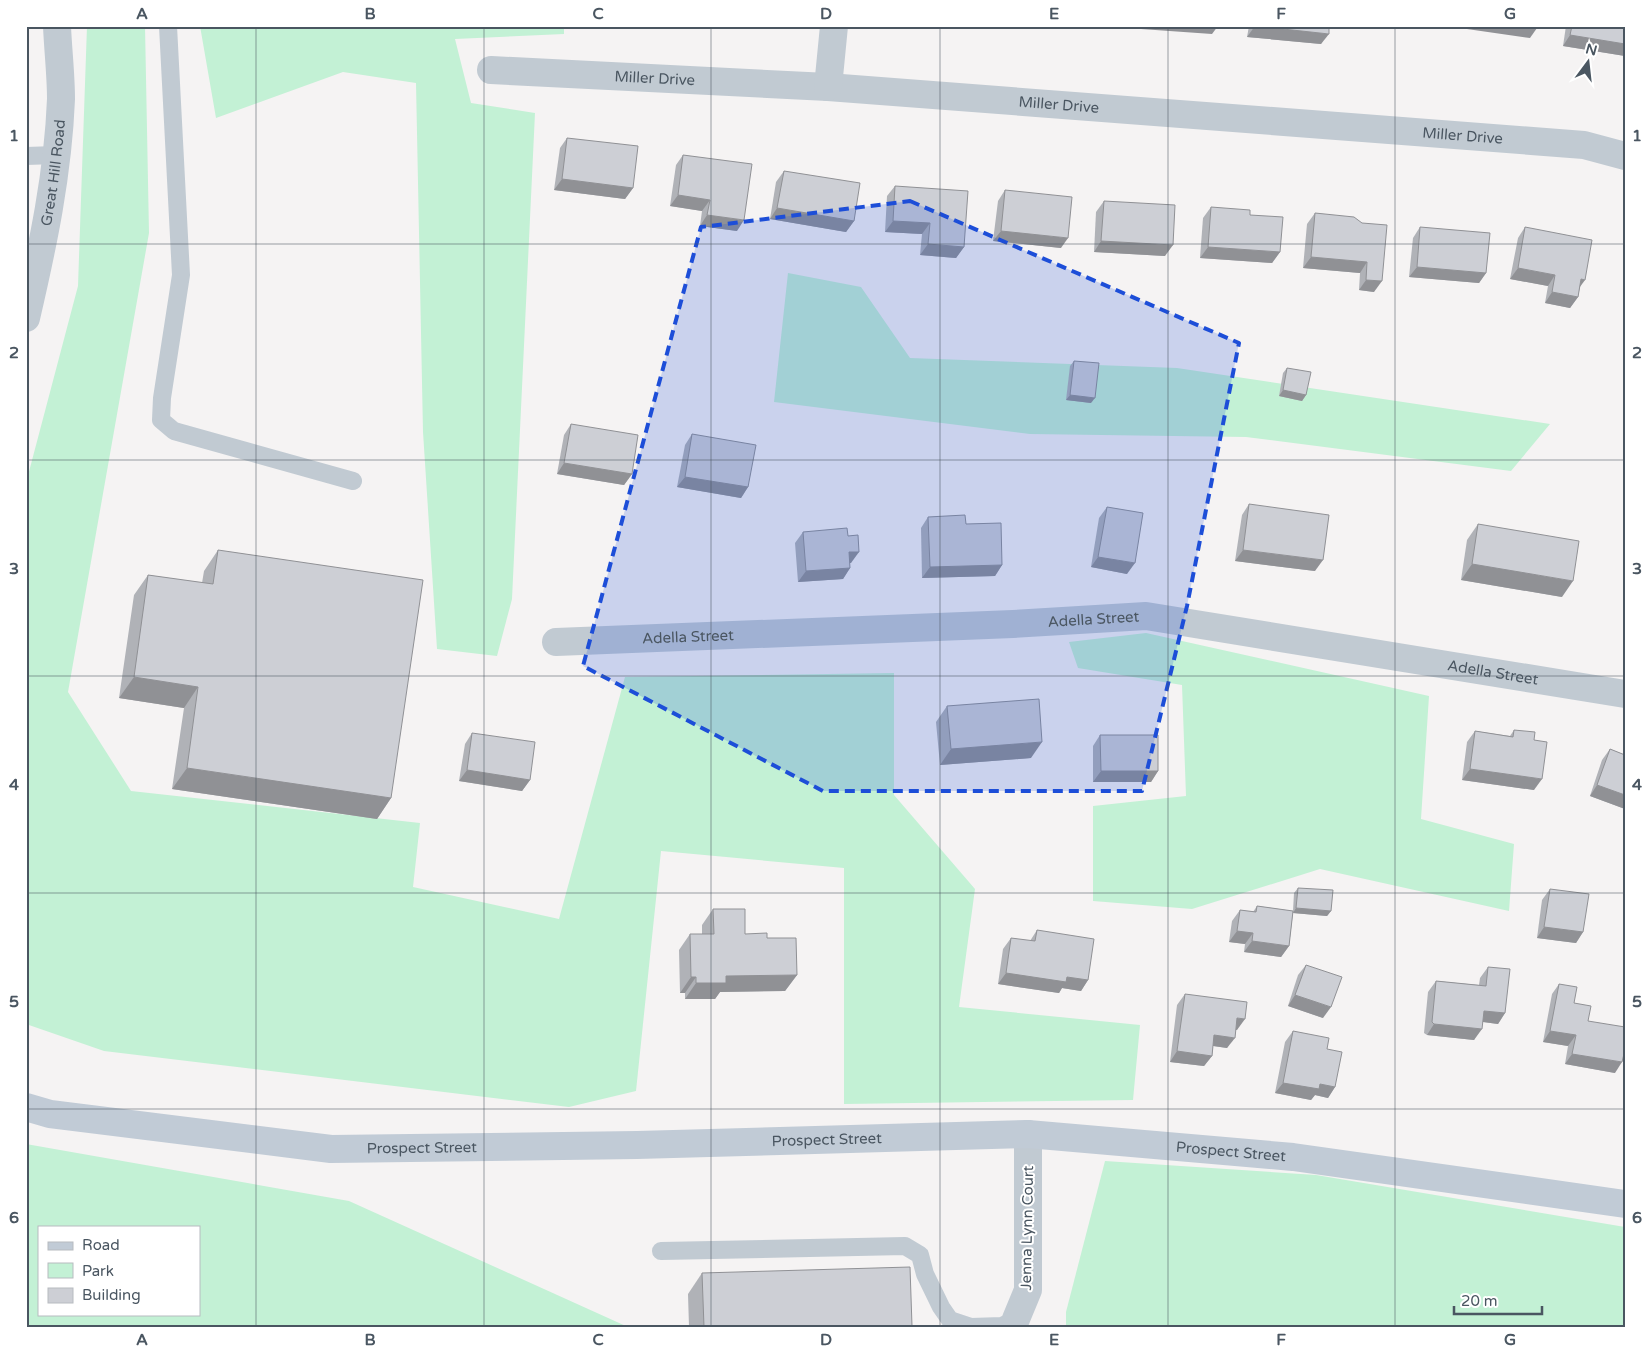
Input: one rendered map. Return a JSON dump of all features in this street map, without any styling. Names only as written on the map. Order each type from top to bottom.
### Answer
[{"type":"main road","name":"Prospect Street","points":[[26,1107],[50,1114],[331,1149],[637,1145],[1028,1134],[1292,1156],[1625,1204]]},
{"type":"street","name":"Great Hill Road","points":[[26,318],[52,199],[61,98],[57,26]]},
{"type":"street","points":[[828,87],[834,26]]},
{"type":"street","name":"Miller Drive","points":[[491,70],[828,87],[1584,146],[1625,156]]},
{"type":"street","name":"Adella Street","points":[[556,642],[994,625],[1146,616],[1625,694]]},
{"type":"street","name":"Jenna Lynn Court","points":[[1016,1323],[1028,1290],[1028,1134]]},
{"type":"lane","points":[[168,26],[181,276],[162,398],[161,420],[174,431],[353,482]]},
{"type":"lane","points":[[26,156],[56,155]]},
{"type":"lane","points":[[661,1252],[906,1246],[920,1255],[925,1274],[950,1320],[971,1327],[1002,1326],[1016,1323]]},
{"type":"highlighted area","points":[[910,201],[1239,343],[1187,606],[1142,791],[823,791],[583,666],[701,227]]},
{"type":"green space","points":[[87,26],[145,26],[149,233],[68,692],[131,791],[420,823],[413,887],[559,919],[625,677],[894,673],[894,795],[975,889],[959,1007],[1140,1025],[1133,1100],[844,1104],[844,868],[661,851],[636,1091],[569,1107],[104,1051],[26,1024],[26,483],[78,286]]},
{"type":"green space","points":[[200,26],[564,26],[564,34],[455,39],[471,103],[535,113],[512,599],[497,656],[437,649],[423,432],[416,83],[343,72],[216,118]]},
{"type":"green space","points":[[788,273],[861,287],[910,358],[1177,368],[1550,424],[1511,471],[1246,437],[1030,434],[774,402]]},
{"type":"green space","points":[[1146,633],[1429,696],[1421,819],[1514,844],[1509,911],[1320,869],[1192,909],[1093,901],[1093,806],[1186,796],[1182,685],[1078,668],[1069,642]]},
{"type":"green space","points":[[26,1144],[349,1201],[628,1327],[26,1327]]},
{"type":"green space","points":[[1105,1161],[1316,1175],[1625,1227],[1625,1327],[1066,1327],[1066,1312]]},
{"type":"building","points":[[1255,26],[1329,26],[1329,34]]},
{"type":"building","points":[[1572,26],[1625,26],[1625,44],[1570,35]]},
{"type":"building","points":[[567,138],[638,146],[633,188],[562,179]]},
{"type":"building","points":[[683,155],[752,164],[744,220],[707,215],[710,200],[678,195]]},
{"type":"building","points":[[784,171],[860,183],[854,221],[777,208]]},
{"type":"building","points":[[895,186],[968,191],[964,247],[928,244],[930,223],[893,221]]},
{"type":"building","points":[[1005,190],[1072,197],[1068,238],[1001,231]]},
{"type":"building","points":[[1104,201],[1175,205],[1173,245],[1101,241]]},
{"type":"building","points":[[1211,207],[1250,210],[1250,215],[1283,217],[1280,252],[1208,247]]},
{"type":"building","points":[[1315,213],[1354,217],[1362,223],[1387,225],[1382,281],[1366,280],[1367,262],[1311,257]]},
{"type":"building","points":[[1420,227],[1490,233],[1486,273],[1417,267]]},
{"type":"building","points":[[1525,227],[1592,240],[1585,280],[1581,279],[1578,297],[1552,292],[1555,275],[1518,268]]},
{"type":"building","points":[[1074,361],[1099,363],[1095,398],[1070,395]]},
{"type":"building","points":[[1287,368],[1311,372],[1306,395],[1283,390]]},
{"type":"building","points":[[571,424],[638,435],[632,474],[564,463]]},
{"type":"building","points":[[692,434],[756,445],[748,487],[685,477]]},
{"type":"building","points":[[1249,504],[1329,515],[1323,560],[1243,550]]},
{"type":"building","points":[[1107,507],[1143,513],[1135,563],[1098,557]]},
{"type":"building","points":[[965,515],[966,524],[1001,523],[1002,565],[930,567],[928,517]]},
{"type":"building","points":[[1478,524],[1579,541],[1573,581],[1472,564]]},
{"type":"building","points":[[847,528],[848,536],[858,535],[859,552],[849,552],[850,568],[806,571],[803,532]]},
{"type":"building","points":[[218,550],[423,580],[391,798],[187,768],[198,687],[134,677],[148,575],[213,584]]},
{"type":"building","points":[[1039,699],[1042,742],[951,749],[947,706]]},
{"type":"building","points":[[1514,730],[1535,732],[1534,740],[1547,742],[1542,779],[1470,769],[1475,731],[1513,737]]},
{"type":"building","points":[[472,733],[535,742],[530,780],[467,770]]},
{"type":"building","points":[[1100,735],[1158,735],[1158,771],[1101,771]]},
{"type":"building","points":[[1610,749],[1625,755],[1625,795],[1597,785]]},
{"type":"building","points":[[1298,888],[1333,890],[1331,911],[1296,908]]},
{"type":"building","points":[[1550,889],[1589,894],[1583,932],[1544,927]]},
{"type":"building","points":[[1257,906],[1293,911],[1289,946],[1252,941],[1253,933],[1237,931],[1240,910],[1256,912]]},
{"type":"building","points":[[713,909],[745,909],[745,934],[767,933],[767,938],[796,938],[797,975],[726,976],[726,983],[696,983],[696,977],[691,977],[690,934],[714,934]]},
{"type":"building","points":[[1037,930],[1094,939],[1088,980],[1067,977],[1066,982],[1006,973],[1011,938],[1035,941]]},
{"type":"building","points":[[1306,965],[1342,977],[1331,1007],[1295,995]]},
{"type":"building","points":[[1488,967],[1510,969],[1505,1013],[1484,1011],[1482,1029],[1434,1024],[1432,1022],[1436,981],[1486,986]]},
{"type":"building","points":[[1559,984],[1577,987],[1574,1003],[1591,1006],[1588,1021],[1625,1027],[1625,1050],[1622,1062],[1572,1054],[1576,1035],[1550,1031]]},
{"type":"building","points":[[1185,994],[1247,1002],[1245,1019],[1237,1018],[1235,1038],[1214,1035],[1212,1056],[1177,1051]]},
{"type":"building","points":[[1293,1031],[1329,1038],[1327,1049],[1342,1052],[1335,1087],[1320,1084],[1319,1089],[1283,1083]]},
{"type":"building","points":[[910,1267],[912,1326],[704,1327],[702,1273]]}]
